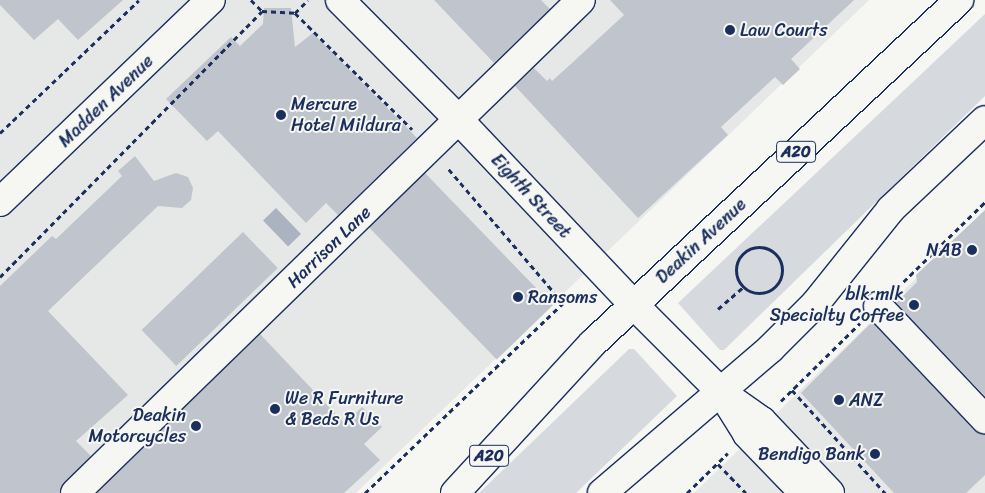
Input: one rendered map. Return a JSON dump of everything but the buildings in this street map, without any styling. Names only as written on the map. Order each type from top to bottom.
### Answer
[{"type":"main road","name":"Madden Avenue","points":[[0,202],[211,0]]},
{"type":"main road","name":"Eighth Street","points":[[340,0],[458,119],[633,304],[722,393],[762,421],[830,493]]},
{"type":"main road","name":"Harrison Lane","points":[[74,493],[581,0]]},
{"type":"main road","name":"Deakin Avenue","points":[[454,493],[633,304],[959,0]]},
{"type":"main road","points":[[602,493],[722,393],[815,304],[892,209],[985,120]]},
{"type":"main road","points":[[878,306],[985,419]]},
{"type":"main road","name":"Eighth Street","points":[[722,393],[747,434],[804,493]]},
{"type":"path","points":[[0,132],[139,0]]},
{"type":"path","points":[[250,0],[262,11],[295,13],[308,0]]},
{"type":"path","points":[[0,278],[262,11]]},
{"type":"path","points":[[756,247],[777,254],[783,268],[779,283],[766,292],[758,293],[743,286],[736,266],[743,253],[756,247]]},
{"type":"path","points":[[718,309],[743,286]]},
{"type":"path","points":[[365,493],[564,303]]},
{"type":"path","points":[[792,390],[885,493]]},
{"type":"path","points":[[688,493],[747,434]]},
{"type":"path","points":[[718,464],[746,493]]},
{"type":"shaded area","points":[[0,0],[869,0],[356,493],[0,493]]},
{"type":"shaded area","points":[[985,14],[985,96],[724,350],[720,350],[678,303]]},
{"type":"shaded area","points":[[276,208],[301,234],[288,246],[263,221]]},
{"type":"shaded area","points":[[985,212],[985,493],[694,493]]},
{"type":"shaded area","points":[[629,349],[634,349],[677,396],[576,493],[479,493]]},
{"type":"place","name":"Law Courts","points":[[730,30]]},
{"type":"place","name":"Mercure Hotel Mildura","points":[[281,115]]},
{"type":"place","name":"NAB","points":[[972,250]]},
{"type":"place","name":"Ransoms","points":[[518,297]]},
{"type":"place","name":"blk.mlk Specialty Coffee","points":[[914,305]]},
{"type":"place","name":"ANZ","points":[[839,400]]},
{"type":"place","name":"We R Furniture & Beds R Us","points":[[275,409]]},
{"type":"place","name":"Deakin Motorcycles","points":[[196,426]]},
{"type":"place","name":"Bendigo Bank","points":[[875,454]]}]
